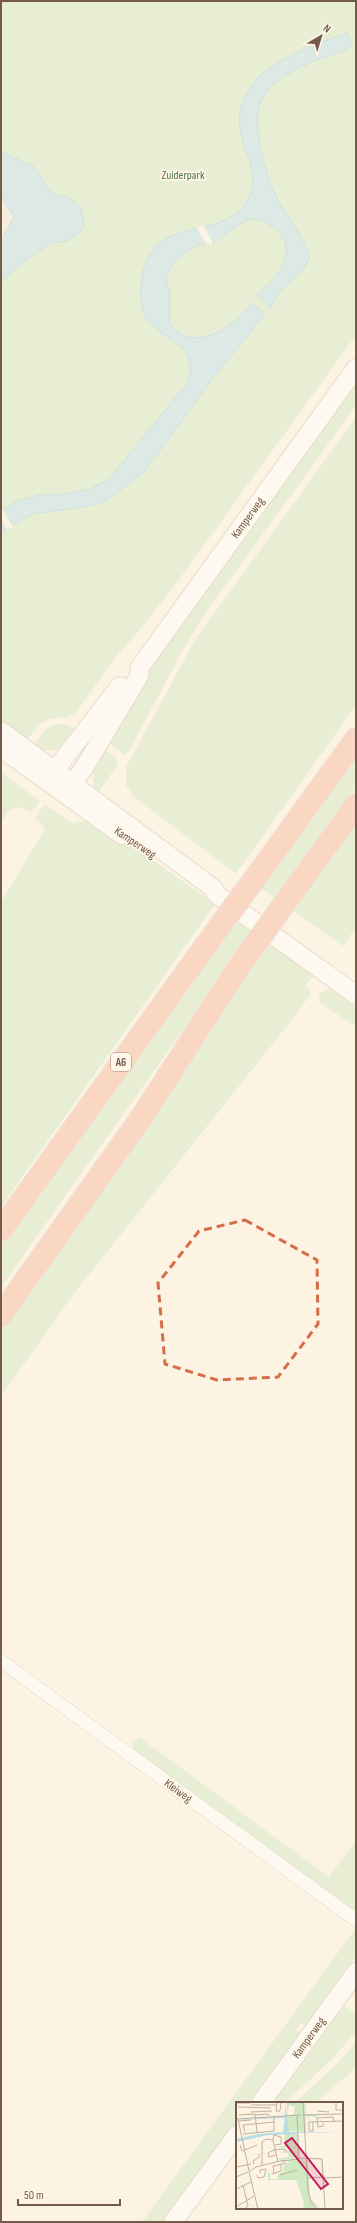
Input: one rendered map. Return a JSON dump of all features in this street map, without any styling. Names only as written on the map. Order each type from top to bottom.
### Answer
[{"type":"highway","name":"A6","points":[[1,1230],[356,739]]},
{"type":"highway","points":[[1,1315],[141,1118],[238,968],[356,805]]},
{"type":"street","name":"Kamperweg","points":[[356,368],[140,667],[139,676],[84,768],[73,783],[213,888],[216,894],[356,995]]},
{"type":"street","name":"Kamperweg","points":[[55,778],[132,670],[140,667]]},
{"type":"street","name":"Kamperweg","points":[[1,731],[55,778],[208,894],[216,894]]},
{"type":"street","points":[[1,748],[55,778],[73,783]]},
{"type":"street","name":"Kleiweg","points":[[1,1661],[356,1920]]},
{"type":"street","name":"Kamperweg","points":[[262,2102],[356,1972]]},
{"type":"street","points":[[173,2222],[236,2136]]},
{"type":"highlighted area","points":[[245,1220],[317,1260],[318,1324],[278,1377],[217,1380],[165,1364],[158,1283],[199,1231]]},
{"type":"shaded area","points":[[1,197],[14,217],[1,240]]},
{"type":"green space","name":"Zuiderpark","points":[[1,1],[356,1],[356,335],[175,585],[143,626],[115,658],[77,711],[67,717],[47,720],[38,727],[24,743],[1,726],[1,240],[14,217],[1,197]]},
{"type":"green space","points":[[356,379],[356,406],[209,608],[184,648],[129,751],[125,755],[106,741],[146,672]]},
{"type":"green space","points":[[356,417],[356,705],[236,874],[133,796],[126,785],[126,767],[195,640]]},
{"type":"green space","points":[[56,724],[66,724],[79,731],[58,749],[47,750],[31,747],[47,728]]},
{"type":"green space","points":[[356,747],[356,787],[276,899],[257,885]]},
{"type":"green space","points":[[103,748],[115,757],[118,764],[97,794],[94,788],[93,776]]},
{"type":"green space","points":[[1,772],[40,801],[31,812],[20,807],[9,810],[1,822]]},
{"type":"green space","points":[[45,804],[72,823],[83,821],[90,816],[215,904],[1,1207],[1,902],[45,829],[35,818]]},
{"type":"green space","points":[[356,821],[356,927],[343,946],[292,910]]},
{"type":"green space","points":[[234,917],[253,931],[1,1287],[1,1246]]},
{"type":"green space","points":[[269,942],[313,976],[305,985],[311,993],[298,1012],[75,1292],[1,1396],[1,1323]]},
{"type":"green space","points":[[330,988],[356,1007],[356,1027],[319,1002],[319,996],[322,992]]},
{"type":"green space","points":[[139,1737],[329,1877],[356,1840],[356,1912],[134,1753],[132,1739],[135,1742]]},
{"type":"green space","points":[[355,1929],[356,1956],[313,2018],[311,2017],[304,2026],[301,2023],[296,2030],[302,2033],[252,2102],[236,2102],[236,2124],[165,2222],[142,2222]]},
{"type":"green space","points":[[345,2006],[356,2014],[356,2032],[330,2061],[286,2102],[272,2102],[338,2011],[340,2012]]},
{"type":"green space","points":[[356,2042],[356,2068],[316,2102],[295,2102],[337,2064]]},
{"type":"water","points":[[346,33],[351,41],[348,49],[303,66],[279,80],[271,86],[261,101],[258,111],[258,136],[268,175],[276,196],[304,241],[310,257],[303,270],[282,290],[270,308],[257,295],[278,273],[286,256],[286,247],[283,238],[270,225],[259,219],[243,222],[214,243],[198,245],[191,248],[178,258],[166,279],[170,293],[169,323],[181,334],[191,337],[211,335],[230,325],[252,303],[265,314],[213,378],[145,471],[106,501],[88,506],[34,514],[12,525],[1,534],[1,511],[18,501],[39,495],[67,494],[89,489],[109,479],[188,382],[190,369],[189,359],[185,351],[154,327],[147,320],[143,312],[141,303],[141,285],[146,262],[156,246],[168,237],[216,224],[231,217],[244,205],[250,196],[253,187],[252,169],[241,133],[240,112],[246,94],[257,79],[272,66],[290,56]]},
{"type":"water","points":[[1,152],[32,165],[52,193],[72,199],[81,208],[84,226],[77,235],[67,241],[52,243],[28,258],[1,282],[1,240],[14,217],[1,197]]},
{"type":"pier","points":[[203,225],[213,243],[211,245],[206,244],[197,228]]},
{"type":"pier","points":[[2,508],[13,527],[7,530],[1,520]]}]
